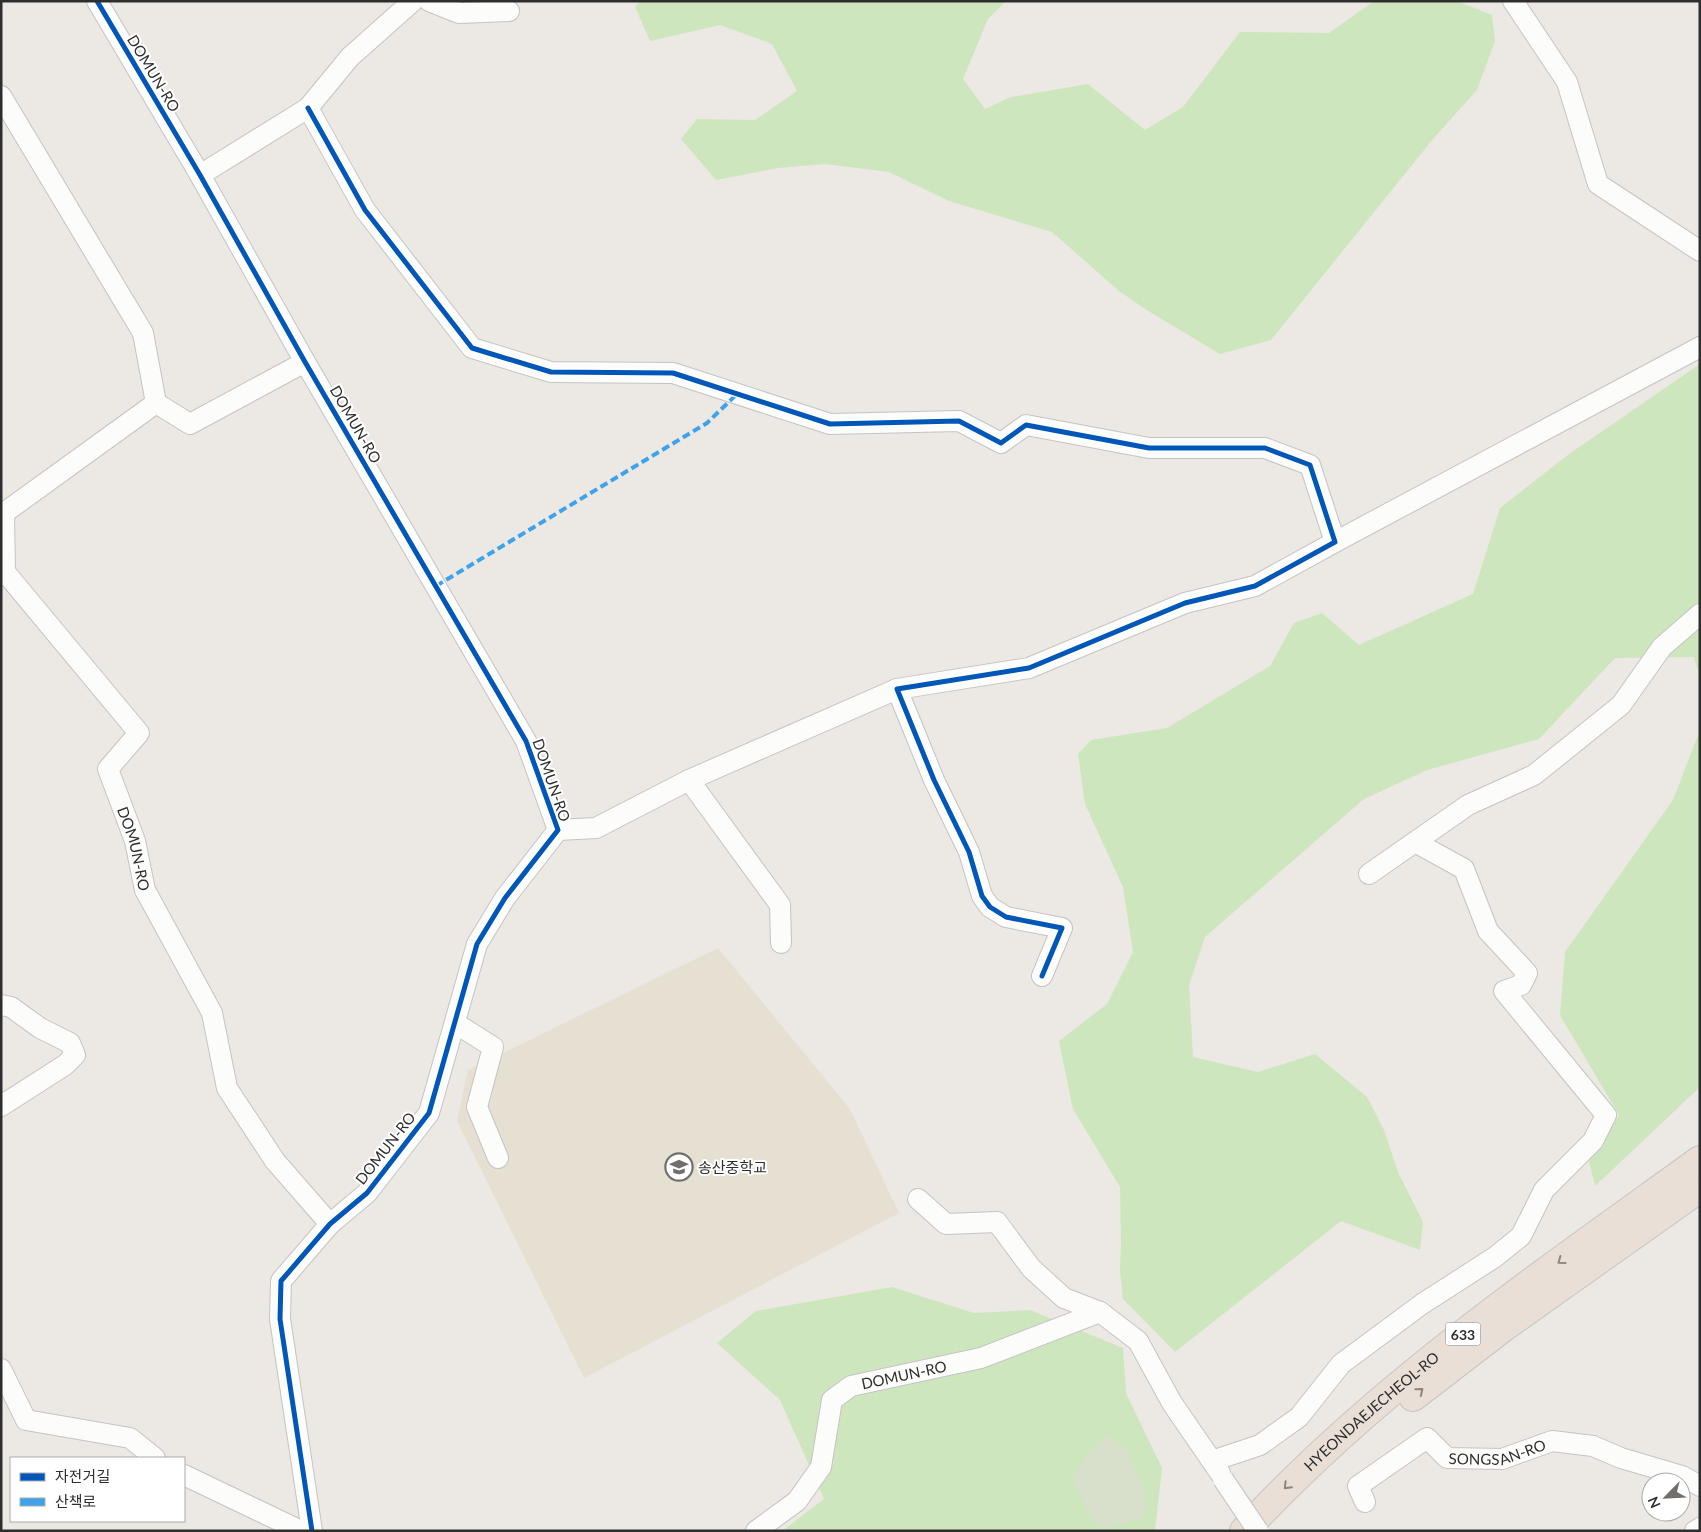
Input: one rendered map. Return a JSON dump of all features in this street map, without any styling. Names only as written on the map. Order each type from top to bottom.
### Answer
[{"type":"highway","points":[[1597,1248],[1700,1146]]},
{"type":"highway","name":"HYEONDAEJECHEOL-RO","points":[[1269,1531],[1322,1476],[1368,1434],[1597,1248],[1700,1160]]},
{"type":"highway","name":"HYEONDAEJECHEOL-RO","points":[[1244,1531],[1272,1500],[1325,1449],[1372,1406],[1445,1347],[1597,1248],[1700,1188]]},
{"type":"highway","points":[[1597,1248],[1700,1202]]},
{"type":"street","name":"DOMUN-RO","points":[[97,1],[526,740],[558,830],[505,898],[477,944],[428,1113],[367,1193],[330,1224],[282,1282],[280,1319],[312,1531]]},
{"type":"street","points":[[200,176],[308,108],[350,57],[413,1]]},
{"type":"street","points":[[430,1],[459,13],[510,11]]},
{"type":"street","points":[[459,13],[478,1]]},
{"type":"street","points":[[1513,1],[1567,82],[1598,184],[1700,251]]},
{"type":"street","points":[[1,96],[143,333],[156,403],[190,424],[305,362]]},
{"type":"street","points":[[308,108],[365,210],[472,348],[551,372],[673,373],[830,424],[959,421],[1001,443],[1026,425],[1148,448],[1265,448],[1310,465],[1335,542]]},
{"type":"street","points":[[558,830],[596,828],[688,780],[897,689],[1029,668],[1186,603],[1255,586],[1700,347]]},
{"type":"street","points":[[3,574],[4,513],[156,403]]},
{"type":"street","name":"DOMUN-RO","points":[[3,574],[139,733],[108,769],[135,841],[145,890],[212,1013],[227,1088],[275,1161],[330,1224]]},
{"type":"street","points":[[1368,874],[1468,805],[1534,775],[1620,704],[1662,647],[1700,614]]},
{"type":"street","points":[[897,689],[934,780],[969,852],[982,896],[990,907],[1006,917],[1062,928],[1042,976]]},
{"type":"street","points":[[688,780],[780,905],[781,943]]},
{"type":"street","points":[[1212,1461],[1260,1444],[1299,1417],[1341,1364],[1422,1304],[1495,1257],[1521,1236],[1544,1190],[1593,1141],[1606,1116],[1504,992],[1521,985],[1527,973],[1488,931],[1464,869],[1415,842]]},
{"type":"street","points":[[1,1005],[11,1007],[40,1028],[70,1043],[75,1055],[65,1065],[1,1106]]},
{"type":"street","points":[[455,1023],[493,1047],[477,1107],[498,1158]]},
{"type":"street","points":[[918,1199],[946,1224],[997,1222],[1031,1268],[1064,1298],[1100,1312],[1138,1341],[1172,1404],[1258,1531]]},
{"type":"street","name":"DOMUN-RO","points":[[756,1531],[796,1501],[821,1467],[832,1400],[851,1386],[981,1358],[1100,1312]]},
{"type":"street","points":[[1,1369],[26,1420],[130,1438],[154,1457]]},
{"type":"street","name":"SONGSAN-RO","points":[[1365,1502],[1358,1486],[1428,1438],[1447,1458],[1502,1459],[1552,1441],[1593,1446],[1621,1458],[1682,1476],[1700,1486]]},
{"type":"street","points":[[185,1475],[301,1531]]},
{"type":"street","points":[[1695,1531],[1700,1528]]},
{"type":"shaded area","name":"송산중학교","points":[[718,948],[850,1109],[899,1213],[584,1378],[457,1121],[468,1070]]},
{"type":"green space","points":[[640,1],[1006,1],[988,19],[963,79],[985,109],[1011,97],[1088,84],[1145,130],[1183,107],[1240,32],[1329,33],[1374,1],[1457,1],[1492,15],[1495,41],[1477,90],[1433,139],[1271,340],[1220,354],[1145,309],[1119,291],[1052,232],[949,201],[889,172],[825,164],[778,168],[716,180],[681,139],[697,119],[755,120],[797,91],[772,44],[720,25],[650,41],[635,7]]},
{"type":"green space","points":[[1700,364],[1700,677],[1694,657],[1615,658],[1539,739],[1427,770],[1364,799],[1205,937],[1189,985],[1193,1057],[1258,1072],[1315,1054],[1367,1097],[1384,1130],[1398,1172],[1423,1222],[1420,1250],[1341,1221],[1175,1352],[1123,1299],[1120,1270],[1120,1187],[1073,1109],[1059,1041],[1107,1004],[1133,952],[1123,887],[1085,804],[1078,754],[1091,740],[1167,728],[1270,666],[1294,623],[1322,613],[1359,645],[1473,594],[1500,508],[1569,454]]},
{"type":"green space","points":[[1700,730],[1700,1087],[1595,1186],[1589,1161],[1619,1115],[1560,1015],[1565,952],[1673,800]]},
{"type":"green space","points":[[892,1287],[974,1313],[1030,1310],[1123,1348],[1126,1393],[1162,1468],[1155,1531],[782,1531],[824,1499],[780,1400],[717,1343],[756,1311]]},
{"type":"green space","points":[[1109,1435],[1126,1450],[1143,1486],[1146,1508],[1139,1520],[1102,1527],[1090,1516],[1073,1478],[1089,1452]]},
{"type":"marked path","points":[[436,586],[707,423],[737,394]]},
{"type":"cycle path","points":[[97,1],[200,175],[305,362],[526,741],[558,830],[505,898],[477,944],[429,1113],[367,1193],[330,1224],[281,1281],[280,1319],[312,1531]]},
{"type":"cycle path","points":[[308,108],[365,210],[472,348],[551,372],[673,373],[830,424],[959,421],[1001,443],[1026,425],[1149,448],[1265,448],[1310,465],[1335,542],[1255,586],[1185,603],[1029,668],[897,689],[934,780],[969,852],[982,896],[990,907],[1006,917],[1062,928],[1042,976]]},
{"type":"place","name":"송산중학교","points":[[679,1167]]}]
